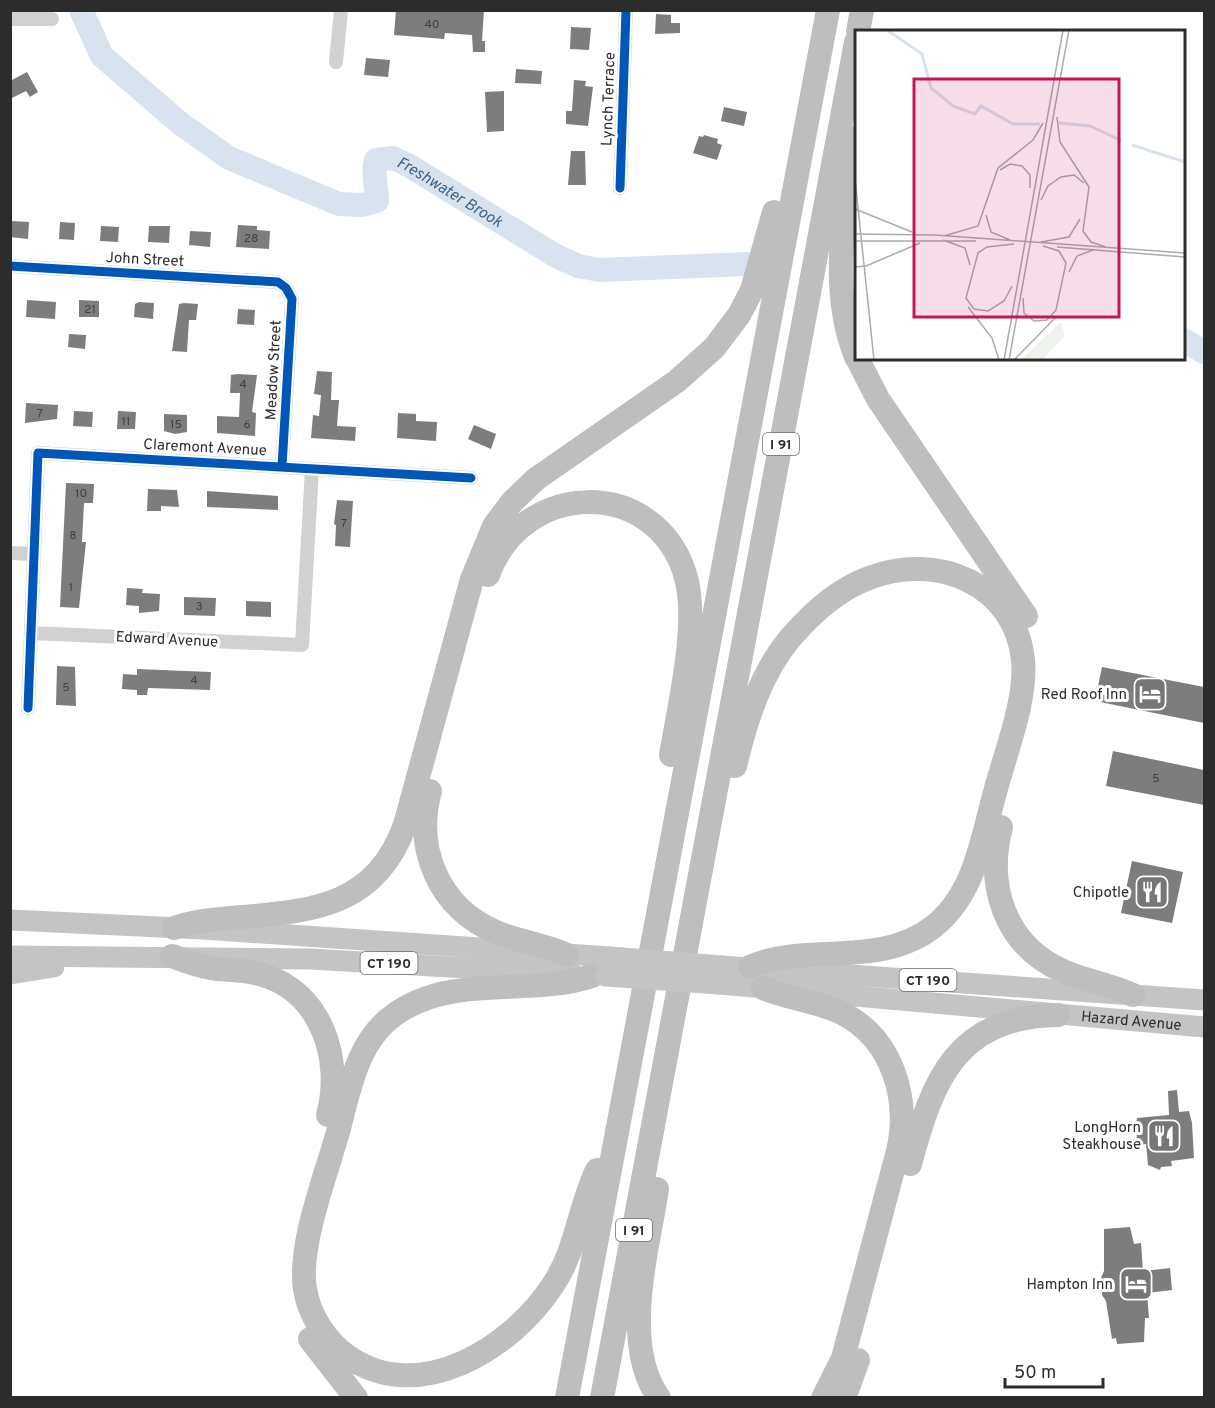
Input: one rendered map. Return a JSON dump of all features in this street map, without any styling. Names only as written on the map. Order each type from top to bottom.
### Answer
[{"type":"highway","name":"I 91","points":[[567,1398],[828,10]]},
{"type":"highway","points":[[858,30],[862,10]]},
{"type":"highway","points":[[871,10],[872,30]]},
{"type":"highway","name":"I 91","points":[[602,1398],[855,47]]},
{"type":"highway","points":[[855,145],[843,232],[840,277],[845,317],[855,351]]},
{"type":"highway","points":[[174,928],[199,921],[278,914],[321,906],[356,892],[379,873],[394,852],[405,825],[472,579],[494,526],[512,502],[536,479],[678,381],[723,337],[739,315],[752,290],[779,198],[799,162]]},
{"type":"highway","points":[[858,360],[878,399],[1015,598],[1035,638],[1039,663],[1038,688],[994,856],[995,882],[1003,909],[1021,940],[1048,963],[1069,974],[1133,995]]},
{"type":"highway","points":[[567,955],[496,932],[462,912],[447,896],[435,876],[424,831],[428,799],[489,572],[496,555],[511,534],[526,521],[548,509],[570,504],[592,503],[633,513],[659,531],[684,569],[689,589],[690,615],[662,825],[667,865]]},
{"type":"highway","points":[[705,846],[725,811],[744,731],[764,679],[788,641],[824,604],[867,578],[920,568],[947,571],[967,578],[982,588],[1001,606],[1019,640],[1023,658],[1023,681],[976,859],[968,884],[958,900],[932,928],[902,943],[852,954],[774,959],[750,968]]},
{"type":"highway","points":[[172,956],[205,967],[254,972],[279,982],[307,1005],[324,1031],[332,1059],[333,1093],[292,1249],[291,1287],[296,1311],[307,1333],[356,1398]]},
{"type":"highway","points":[[602,970],[561,984],[481,988],[430,997],[395,1014],[372,1037],[351,1082],[307,1251],[305,1288],[317,1322],[334,1346],[352,1360],[390,1374],[419,1375],[437,1372],[481,1353],[522,1323],[554,1284],[575,1239],[595,1174],[614,1146]]},
{"type":"highway","points":[[763,988],[790,999],[835,1010],[862,1028],[887,1058],[898,1081],[903,1101],[902,1131],[895,1163],[843,1358],[824,1398]]},
{"type":"highway","points":[[844,1398],[856,1367],[923,1117],[937,1082],[957,1054],[982,1034],[1016,1020],[1058,1015]]},
{"type":"highway","points":[[658,1398],[643,1367],[639,1323],[672,1102],[666,1062]]},
{"type":"main road","points":[[10,911],[49,921]]},
{"type":"main road","name":"CT 190","points":[[10,920],[174,928],[567,955],[602,970]]},
{"type":"main road","name":"CT 190","points":[[10,956],[172,956],[721,975],[763,988],[1058,1015]]},
{"type":"main road","points":[[10,974],[66,966],[97,956]]},
{"type":"main road","name":"CT 190","points":[[721,975],[750,968],[1133,995]]},
{"type":"main road","name":"Hazard Avenue","points":[[1133,995],[1204,1000]]},
{"type":"main road","name":"Hazard Avenue","points":[[1058,1015],[1204,1027]]},
{"type":"street","points":[[336,62],[341,10]]},
{"type":"street","name":"Lynch Terrace","points":[[620,188],[626,10]]},
{"type":"street","points":[[10,19],[52,19]]},
{"type":"street","name":"John Street","points":[[10,266],[278,282]]},
{"type":"street","name":"Meadow Street","points":[[278,282],[286,288],[292,299],[282,466]]},
{"type":"street","name":"Claremont Avenue","points":[[34,554],[38,453],[471,478]]},
{"type":"street","name":"Edward Avenue","points":[[32,633],[302,645],[312,469]]},
{"type":"street","points":[[10,553],[34,554],[28,708]]},
{"type":"building","points":[[396,10],[484,10],[482,41],[485,41],[485,52],[473,52],[472,35],[445,33],[444,39],[394,35]]},
{"type":"building","points":[[656,14],[671,15],[671,23],[680,23],[680,33],[655,34]]},
{"type":"building","points":[[571,27],[591,28],[589,50],[570,49]]},
{"type":"building","points":[[366,58],[390,60],[388,77],[364,75]]},
{"type":"building","points":[[516,69],[542,71],[541,84],[515,83]]},
{"type":"building","points":[[27,72],[38,92],[30,97],[26,91],[10,99],[10,81]]},
{"type":"building","points":[[574,80],[586,81],[585,86],[593,87],[588,126],[566,124],[566,111],[572,111]]},
{"type":"building","points":[[504,91],[504,131],[487,132],[485,92]]},
{"type":"building","points":[[724,107],[747,112],[744,126],[721,121]]},
{"type":"building","points":[[699,136],[718,139],[717,143],[722,145],[717,160],[693,153]]},
{"type":"building","points":[[571,151],[585,151],[586,185],[568,185]]},
{"type":"building","points":[[10,221],[29,222],[28,239],[10,237]]},
{"type":"building","points":[[60,222],[75,223],[74,240],[59,239]]},
{"type":"building","points":[[238,225],[257,226],[257,230],[270,231],[269,249],[236,247]]},
{"type":"building","points":[[101,226],[119,227],[118,242],[100,241]]},
{"type":"building","points":[[149,226],[170,226],[169,243],[148,242]]},
{"type":"building","points":[[190,231],[211,232],[210,247],[189,245]]},
{"type":"building","points":[[27,300],[56,302],[55,319],[26,317]]},
{"type":"building","points":[[79,300],[99,301],[99,317],[79,317]]},
{"type":"building","points":[[154,303],[153,319],[134,317],[135,304]]},
{"type":"building","points":[[179,304],[198,304],[196,320],[189,320],[187,352],[172,351]]},
{"type":"building","points":[[238,309],[255,310],[254,325],[237,324]]},
{"type":"building","points":[[69,334],[86,335],[85,349],[68,347]]},
{"type":"building","points":[[317,371],[332,372],[331,400],[339,400],[337,426],[356,427],[355,441],[311,438],[313,415],[319,416],[321,395],[314,394]]},
{"type":"building","points":[[231,375],[257,375],[252,412],[256,413],[255,436],[217,433],[217,416],[239,417],[240,393],[230,393]]},
{"type":"building","points":[[26,403],[58,405],[57,419],[25,423]]},
{"type":"building","points":[[74,411],[93,412],[92,427],[73,426]]},
{"type":"building","points":[[118,411],[136,412],[135,429],[117,429]]},
{"type":"building","points":[[398,413],[416,414],[416,421],[437,422],[436,441],[397,438]]},
{"type":"building","points":[[164,414],[187,415],[187,432],[175,434],[164,431]]},
{"type":"building","points":[[474,425],[496,434],[491,449],[468,439]]},
{"type":"building","points":[[66,483],[94,484],[93,503],[84,503],[82,542],[86,542],[79,608],[60,607]]},
{"type":"building","points":[[148,489],[177,490],[179,507],[161,506],[161,511],[147,511]]},
{"type":"building","points":[[207,491],[278,496],[278,510],[207,507]]},
{"type":"building","points":[[337,500],[353,501],[350,547],[335,546],[336,525],[334,524]]},
{"type":"building","points":[[127,588],[143,589],[142,593],[160,594],[159,611],[139,613],[139,606],[126,605]]},
{"type":"building","points":[[184,597],[216,598],[215,616],[184,615]]},
{"type":"building","points":[[246,601],[271,602],[271,617],[246,616]]},
{"type":"building","points":[[57,666],[75,667],[76,706],[56,705]]},
{"type":"building","name":"Red Roof Inn","points":[[1102,667],[1204,687],[1204,723],[1095,701]]},
{"type":"building","points":[[137,669],[211,672],[210,690],[148,688],[147,695],[137,695],[137,690],[122,689],[123,674],[137,675]]},
{"type":"building","points":[[1113,751],[1204,770],[1204,805],[1106,786]]},
{"type":"building","name":"Chipotle","points":[[1132,861],[1183,872],[1172,923],[1121,913]]},
{"type":"building","name":"LongHorn Steakhouse","points":[[1177,1090],[1179,1112],[1189,1111],[1192,1123],[1194,1158],[1171,1161],[1172,1166],[1161,1167],[1160,1170],[1148,1165],[1146,1144],[1140,1145],[1137,1140],[1137,1118],[1169,1115],[1168,1091]]},
{"type":"building","name":"Hampton Inn","points":[[1130,1227],[1134,1244],[1141,1243],[1143,1271],[1170,1268],[1172,1290],[1147,1293],[1149,1318],[1145,1318],[1144,1342],[1117,1344],[1116,1338],[1112,1339],[1106,1301],[1102,1295],[1104,1229]]},
{"type":"waterway","name":"Freshwater Brook","points":[[81,10],[102,56],[181,124],[229,158],[339,204],[362,205],[377,201],[376,160],[393,158],[556,256],[578,266],[600,270],[745,264]]},
{"type":"waterway","name":"Freshwater Brook","points":[[1185,341],[1204,352]]},
{"type":"cycle path","points":[[620,188],[626,10]]},
{"type":"cycle path","points":[[10,266],[278,282],[286,288],[292,299],[282,466]]},
{"type":"cycle path","points":[[28,708],[38,453],[471,478]]},
{"type":"place","name":"Red Roof Inn","points":[[1150,694]]},
{"type":"place","name":"Chipotle","points":[[1152,892]]},
{"type":"place","name":"LongHorn Steakhouse","points":[[1164,1136]]},
{"type":"place","name":"Hampton Inn","points":[[1136,1284]]}]
